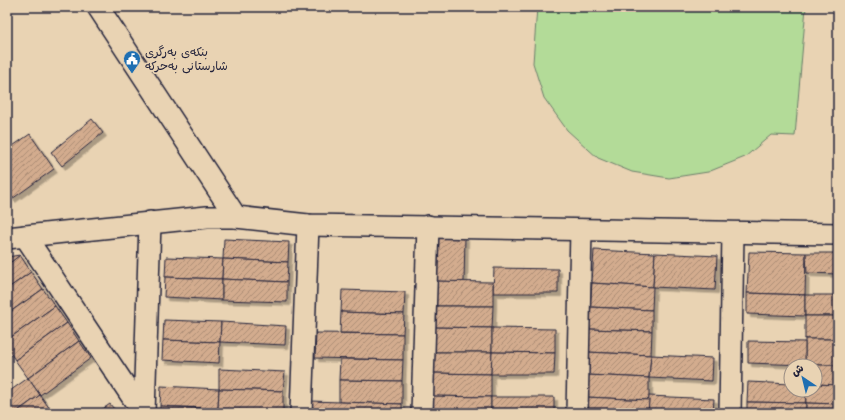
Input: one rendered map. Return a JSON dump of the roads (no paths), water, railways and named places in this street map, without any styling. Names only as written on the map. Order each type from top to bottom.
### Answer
[{"type":"street","points":[[98,7],[236,217]]},
{"type":"street","points":[[144,413],[16,237],[207,217],[236,217],[308,224],[838,234]]},
{"type":"street","points":[[144,413],[150,222]]},
{"type":"street","points":[[302,413],[308,224]]},
{"type":"street","points":[[422,413],[428,226]]},
{"type":"street","points":[[577,413],[581,230]]},
{"type":"street","points":[[730,413],[733,233]]},
{"type":"place","name":"بنکەی بەرگری شارستانی بەحرکە","points":[[132,74]]}]
